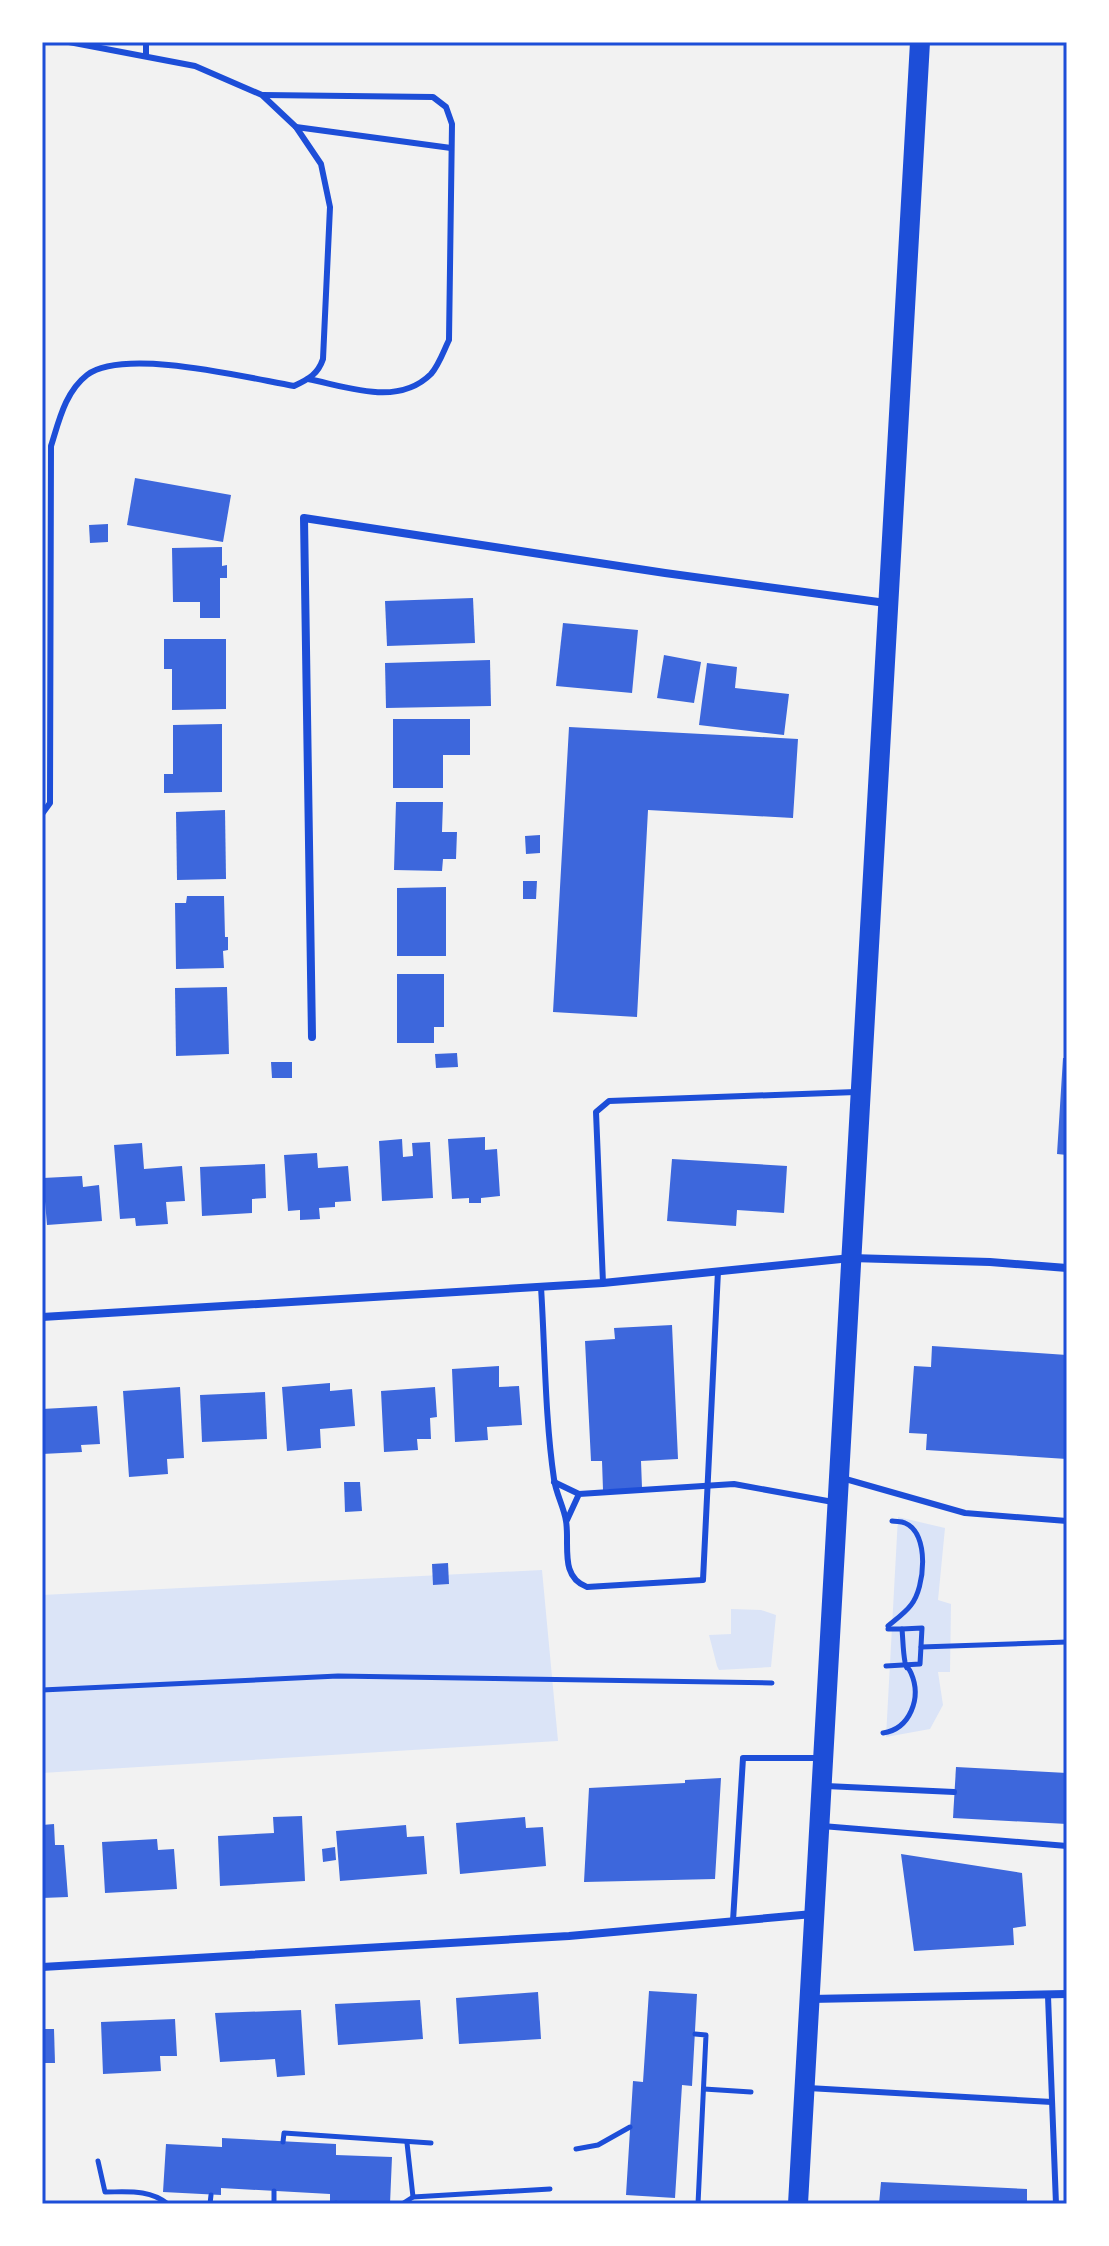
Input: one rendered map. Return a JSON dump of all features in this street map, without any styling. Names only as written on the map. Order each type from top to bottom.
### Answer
[{"type":"main road","points":[[798,2204],[920,42]]},
{"type":"street","points":[[312,1037],[304,518],[888,603]]},
{"type":"street","points":[[42,1317],[603,1283],[851,1258],[990,1262],[1067,1268]]},
{"type":"street","points":[[42,1967],[569,1936],[814,1914]]},
{"type":"street","points":[[809,1999],[1067,1994]]},
{"type":"lane","points":[[42,814],[50,803],[51,446],[64,404],[86,376],[108,365],[144,362],[294,386],[319,371],[323,359],[330,207],[321,164],[296,127],[262,95],[195,66],[69,42]]},
{"type":"lane","points":[[146,42],[146,56]]},
{"type":"lane","points":[[262,95],[433,97],[446,107],[452,124],[449,340],[433,372],[415,386],[386,394],[308,379]]},
{"type":"lane","points":[[296,127],[451,148]]},
{"type":"lane","points":[[42,457],[52,458]]},
{"type":"lane","points":[[603,1283],[596,1112],[609,1101],[860,1092]]},
{"type":"lane","points":[[541,1287],[554,1482],[566,1521],[567,1561],[573,1577],[580,1584],[595,1587],[703,1580],[718,1271]]},
{"type":"lane","points":[[839,1477],[965,1513],[1067,1521]]},
{"type":"lane","points":[[554,1482],[579,1494],[734,1484],[837,1503]]},
{"type":"lane","points":[[566,1521],[579,1494]]},
{"type":"lane","points":[[733,1921],[743,1758],[823,1758]]},
{"type":"lane","points":[[821,1786],[954,1792]]},
{"type":"lane","points":[[819,1825],[1067,1846]]},
{"type":"lane","points":[[1048,1996],[1056,2204]]},
{"type":"lane","points":[[804,2088],[1052,2102]]},
{"type":"path","points":[[886,1666],[920,1664],[922,1628],[888,1628],[912,1604],[923,1575],[920,1546],[913,1529],[905,1523],[892,1521]]},
{"type":"path","points":[[883,1733],[894,1731],[906,1722],[916,1695],[906,1665],[902,1629]]},
{"type":"path","points":[[921,1647],[1067,1642]]},
{"type":"path","points":[[42,1690],[338,1676],[772,1683]]},
{"type":"path","points":[[695,2034],[706,2035],[698,2204]]},
{"type":"path","points":[[704,2089],[751,2092]]},
{"type":"path","points":[[576,2149],[598,2145],[630,2127]]},
{"type":"path","points":[[283,2142],[284,2133],[431,2143]]},
{"type":"path","points":[[407,2143],[413,2197]]},
{"type":"path","points":[[98,2161],[105,2192],[141,2192],[168,2204]]},
{"type":"path","points":[[402,2204],[413,2197],[550,2189]]},
{"type":"path","points":[[274,2191],[274,2204]]},
{"type":"path","points":[[451,2194],[452,2204]]},
{"type":"path","points":[[210,2204],[211,2195]]},
{"type":"shaded area","points":[[898,1517],[945,1528],[938,1600],[951,1604],[950,1672],[938,1672],[943,1705],[930,1729],[886,1737]]},
{"type":"shaded area","points":[[542,1570],[558,1741],[42,1773],[42,1595]]},
{"type":"shaded area","points":[[731,1609],[761,1610],[776,1615],[771,1667],[719,1670],[709,1635],[731,1634]]},
{"type":"building","points":[[135,478],[231,495],[223,542],[127,525]]},
{"type":"building","points":[[108,524],[108,542],[90,543],[89,525]]},
{"type":"building","points":[[222,547],[222,566],[227,565],[227,578],[220,578],[220,618],[200,618],[200,602],[173,602],[172,548]]},
{"type":"building","points":[[473,598],[475,643],[387,646],[385,601]]},
{"type":"building","points":[[563,623],[638,630],[632,693],[556,686]]},
{"type":"building","points":[[164,639],[226,639],[226,709],[172,710],[172,669],[164,669]]},
{"type":"building","points":[[664,655],[701,662],[694,703],[657,698]]},
{"type":"building","points":[[490,660],[491,706],[386,708],[385,663]]},
{"type":"building","points":[[707,663],[737,667],[735,688],[789,694],[784,735],[699,725]]},
{"type":"building","points":[[393,719],[470,719],[470,755],[443,755],[443,788],[393,788]]},
{"type":"building","points":[[222,724],[222,792],[164,793],[164,774],[173,774],[173,725]]},
{"type":"building","points":[[569,727],[798,739],[793,818],[648,810],[637,1017],[553,1012]]},
{"type":"building","points":[[396,802],[443,802],[442,832],[457,832],[456,859],[443,859],[442,871],[394,870]]},
{"type":"building","points":[[225,810],[226,879],[177,880],[176,812]]},
{"type":"building","points":[[540,835],[540,853],[526,854],[525,836]]},
{"type":"building","points":[[523,881],[537,881],[536,899],[523,899]]},
{"type":"building","points":[[446,887],[446,956],[397,956],[397,888]]},
{"type":"building","points":[[187,896],[224,896],[228,950],[223,951],[224,968],[176,969],[175,903],[186,903]]},
{"type":"building","points":[[397,974],[444,974],[444,1027],[434,1027],[434,1043],[397,1043]]},
{"type":"building","points":[[227,987],[229,1054],[176,1056],[175,988]]},
{"type":"building","points":[[457,1053],[458,1067],[436,1068],[435,1054]]},
{"type":"building","points":[[1063,1058],[1067,1058],[1067,1155],[1057,1154]]},
{"type":"building","points":[[271,1062],[292,1062],[292,1078],[272,1078]]},
{"type":"building","points":[[485,1137],[485,1150],[497,1149],[500,1196],[481,1198],[481,1203],[469,1203],[469,1198],[452,1199],[448,1139]]},
{"type":"building","points":[[402,1139],[403,1157],[413,1156],[412,1143],[430,1142],[433,1198],[382,1201],[379,1141]]},
{"type":"building","points":[[142,1143],[144,1169],[182,1166],[185,1201],[166,1202],[168,1224],[136,1226],[135,1218],[120,1219],[114,1145]]},
{"type":"building","points":[[317,1153],[318,1168],[348,1166],[351,1201],[335,1202],[335,1207],[319,1208],[320,1219],[300,1220],[300,1210],[288,1211],[284,1155]]},
{"type":"building","points":[[672,1159],[787,1166],[784,1213],[737,1210],[736,1226],[667,1221]]},
{"type":"building","points":[[265,1164],[266,1198],[252,1199],[252,1213],[202,1216],[200,1167]]},
{"type":"building","points":[[82,1176],[83,1187],[99,1185],[102,1221],[47,1225],[43,1178]]},
{"type":"building","points":[[672,1325],[678,1459],[641,1461],[642,1488],[603,1490],[602,1461],[591,1461],[585,1341],[615,1339],[614,1328]]},
{"type":"building","points":[[932,1346],[1067,1355],[1067,1459],[926,1450],[927,1434],[909,1433],[914,1366],[931,1367]]},
{"type":"building","points":[[499,1366],[499,1387],[519,1386],[522,1425],[487,1427],[488,1440],[455,1442],[452,1369]]},
{"type":"building","points":[[330,1383],[330,1391],[352,1389],[355,1426],[320,1429],[321,1448],[287,1451],[282,1387]]},
{"type":"building","points":[[180,1387],[184,1458],[167,1459],[168,1474],[129,1477],[123,1391]]},
{"type":"building","points":[[435,1387],[437,1417],[430,1418],[431,1439],[417,1439],[418,1450],[384,1452],[381,1391]]},
{"type":"building","points":[[265,1392],[267,1439],[202,1442],[200,1395]]},
{"type":"building","points":[[97,1406],[100,1444],[81,1445],[82,1452],[42,1454],[42,1409]]},
{"type":"building","points":[[344,1482],[360,1482],[362,1511],[345,1512]]},
{"type":"building","points":[[448,1563],[449,1584],[433,1585],[432,1564]]},
{"type":"building","points":[[956,1767],[1067,1773],[1067,1824],[953,1818]]},
{"type":"building","points":[[721,1778],[715,1879],[584,1882],[589,1788]]},
{"type":"building","points":[[302,1816],[305,1881],[220,1886],[218,1836],[274,1833],[273,1817]]},
{"type":"building","points":[[525,1817],[526,1828],[543,1827],[546,1866],[460,1874],[456,1823]]},
{"type":"building","points":[[54,1824],[55,1845],[64,1845],[68,1897],[42,1898],[42,1825]]},
{"type":"building","points":[[406,1825],[407,1837],[424,1836],[427,1874],[340,1881],[336,1831]]},
{"type":"building","points":[[157,1839],[158,1850],[174,1849],[177,1889],[105,1893],[102,1842]]},
{"type":"building","points":[[335,1847],[336,1860],[323,1862],[322,1849]]},
{"type":"building","points":[[901,1854],[1022,1873],[1026,1926],[1013,1928],[1014,1945],[914,1951]]},
{"type":"building","points":[[649,1991],[697,1994],[692,2086],[682,2085],[675,2198],[626,2195],[633,2081],[643,2082]]},
{"type":"building","points":[[538,1992],[541,2039],[459,2044],[456,1998]]},
{"type":"building","points":[[420,2000],[423,2039],[338,2045],[335,2004]]},
{"type":"building","points":[[301,2010],[305,2075],[277,2077],[275,2059],[220,2062],[215,2013]]},
{"type":"building","points":[[175,2019],[177,2056],[160,2056],[161,2071],[103,2074],[101,2022]]},
{"type":"building","points":[[42,2029],[54,2029],[55,2063],[42,2063]]},
{"type":"building","points":[[222,2138],[336,2144],[336,2155],[392,2157],[390,2204],[330,2202],[330,2194],[221,2188],[221,2195],[163,2192],[166,2144],[222,2147]]},
{"type":"building","points":[[881,2182],[1027,2189],[1027,2204],[879,2204]]}]
